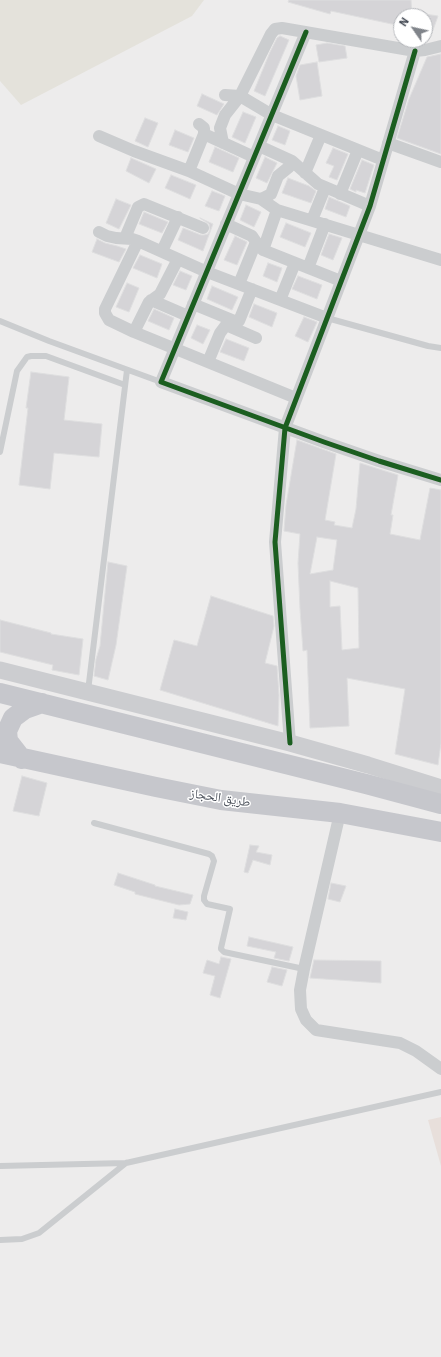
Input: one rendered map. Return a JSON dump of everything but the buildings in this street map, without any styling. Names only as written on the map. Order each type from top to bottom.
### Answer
[{"type":"main road","points":[[0,670],[290,743],[441,788]]},
{"type":"main road","points":[[0,693],[441,804]]},
{"type":"main road","points":[[22,759],[8,741],[7,731],[13,718],[25,709],[42,703]]},
{"type":"main road","name":"طريق الحجاز","points":[[0,753],[22,759],[221,800],[340,813],[441,832]]},
{"type":"street","points":[[223,143],[220,128],[225,115],[240,96],[273,31],[282,28],[415,51],[441,46]]},
{"type":"street","points":[[306,32],[161,382],[379,462],[441,480]]},
{"type":"street","points":[[290,743],[275,542],[285,428],[370,206],[415,51]]},
{"type":"street","points":[[225,95],[240,96],[272,115],[383,160]]},
{"type":"street","points":[[190,170],[201,129],[223,143],[292,162],[311,179],[325,188],[370,206]]},
{"type":"street","points":[[305,173],[321,135]]},
{"type":"street","points":[[99,136],[134,151],[190,170],[239,194],[261,199],[277,210],[441,260]]},
{"type":"street","points":[[388,143],[441,162]]},
{"type":"street","points":[[340,194],[358,150]]},
{"type":"street","points":[[261,199],[271,194],[278,176],[289,167],[292,162]]},
{"type":"street","points":[[312,220],[325,188]]},
{"type":"street","points":[[125,238],[138,207],[142,204],[146,204],[203,228]]},
{"type":"street","points":[[240,284],[277,210]]},
{"type":"street","points":[[162,252],[178,217]]},
{"type":"street","points":[[226,224],[252,236],[260,246],[295,263],[341,281]]},
{"type":"street","points":[[308,268],[325,224]]},
{"type":"street","points":[[99,232],[112,237],[138,240],[206,272],[327,318]]},
{"type":"street","points":[[138,240],[105,309],[105,313],[109,320],[134,332],[296,398]]},
{"type":"street","points":[[134,332],[147,305],[151,300],[160,294],[178,258]]},
{"type":"street","points":[[280,300],[295,263]]},
{"type":"street","points":[[208,362],[220,333],[240,318],[252,289]]},
{"type":"street","points":[[151,300],[188,316]]},
{"type":"street","points":[[193,304],[256,338]]},
{"type":"street","points":[[340,813],[304,969],[300,990],[301,1009],[306,1020],[316,1030],[400,1043],[416,1051],[441,1069]]},
{"type":"lane","points":[[327,318],[428,346],[441,348]]},
{"type":"lane","points":[[0,321],[49,341],[161,382]]},
{"type":"lane","points":[[0,452],[17,371],[27,357],[46,356],[126,385]]},
{"type":"lane","points":[[88,692],[127,370]]},
{"type":"lane","points":[[94,823],[212,856],[214,861],[204,900],[207,904],[230,909],[220,948],[224,952],[304,969]]},
{"type":"lane","points":[[0,1166],[126,1164],[441,1092]]},
{"type":"lane","points":[[0,1240],[22,1238],[39,1233],[126,1164]]},
{"type":"shaded area","points":[[441,1117],[441,1166],[428,1120]]},
{"type":"sand","points":[[0,0],[204,0],[192,16],[21,105],[0,81]]},
{"type":"cycle path","points":[[306,32],[161,382],[324,442],[441,480]]},
{"type":"cycle path","points":[[290,743],[275,542],[285,428],[370,206],[415,51]]}]
